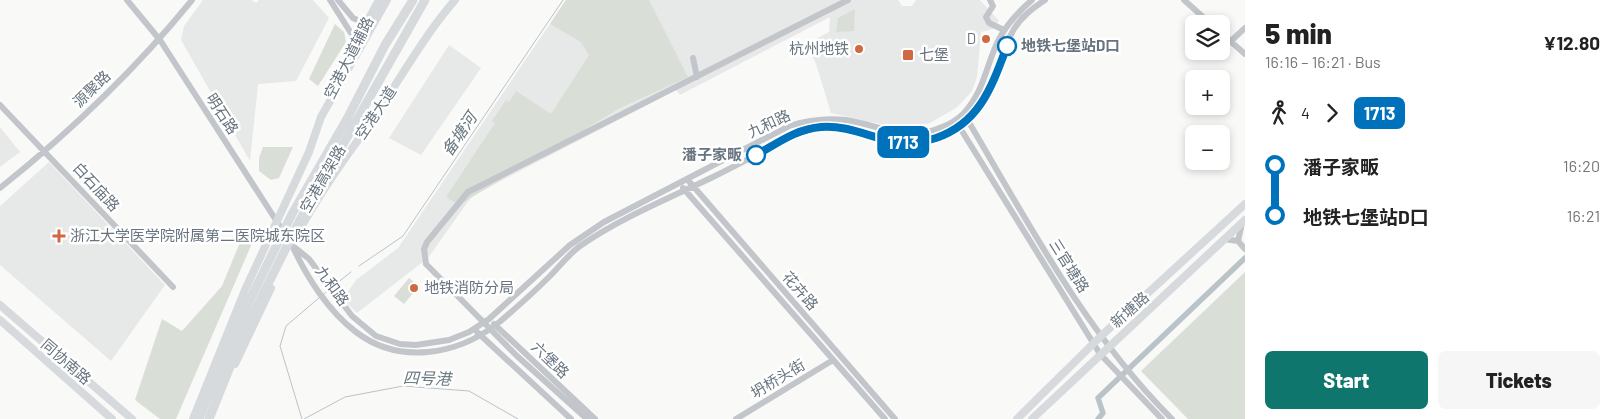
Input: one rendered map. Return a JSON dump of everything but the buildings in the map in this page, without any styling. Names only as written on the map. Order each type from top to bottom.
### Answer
[{"type":"highway","points":[[385,45],[406,0]]},
{"type":"highway","name":"空港高架路","points":[[208,419],[244,332],[350,122],[385,45],[413,0]]},
{"type":"highway","name":"空港高架路","points":[[199,419],[237,326],[292,214],[426,0]]},
{"type":"main road","name":"空港大道辅路","points":[[321,117],[339,70],[379,0]]},
{"type":"main road","points":[[193,419],[245,290],[309,152],[321,117],[387,0]]},
{"type":"main road","name":"空港大道","points":[[213,419],[229,378],[292,245],[313,206],[435,24],[454,2]]},
{"type":"main road","name":"新塘路","points":[[1017,419],[1101,336],[1245,204]]},
{"type":"main road","name":"新塘路","points":[[1032,419],[1243,221]]},
{"type":"main road","name":"同协南路","points":[[0,305],[132,419]]},
{"type":"main road","name":"同协南路","points":[[0,320],[112,419]]},
{"type":"street","name":"明石路","points":[[127,0],[160,40],[292,245]]},
{"type":"street","name":"源聚路","points":[[0,188],[45,150],[160,40],[192,0]]},
{"type":"street","points":[[330,0],[356,41]]},
{"type":"street","points":[[338,0],[353,18],[366,24]]},
{"type":"street","points":[[587,419],[517,356],[477,314],[430,270],[424,258],[424,249],[433,232],[468,192],[848,0]]},
{"type":"street","points":[[990,0],[993,6],[986,18],[989,23],[1004,30]]},
{"type":"street","name":"九和路","points":[[292,245],[309,259],[352,316],[367,329],[386,340],[400,344],[429,344],[460,337],[489,319],[570,245],[604,222],[789,126],[803,122],[846,120],[907,135],[926,133],[954,120],[963,114],[980,92],[993,52],[1004,30],[1032,0]]},
{"type":"street","name":"九和路","points":[[292,245],[302,266],[318,289],[340,318],[356,333],[375,343],[398,351],[437,352],[460,346],[495,325],[579,248],[612,226],[803,130],[834,126],[855,129],[882,138],[906,143],[932,139],[959,127],[968,121],[982,105],[990,90],[1013,31],[1025,15],[1045,0]]},
{"type":"street","points":[[1184,0],[1201,15]]},
{"type":"street","points":[[1245,28],[1231,41],[1245,54]]},
{"type":"street","points":[[693,58],[697,77]]},
{"type":"street","name":"白石庙路","points":[[0,105],[45,150],[173,287]]},
{"type":"street","name":"三官塘路","points":[[963,114],[1044,250],[1090,322],[1134,379],[1172,419]]},
{"type":"street","name":"三官塘路","points":[[954,120],[1093,344],[1114,370],[1162,419]]},
{"type":"street","name":"花卉路","points":[[687,179],[895,419]]},
{"type":"street","name":"花卉路","points":[[679,183],[885,419]]},
{"type":"street","points":[[1224,239],[1242,245],[1243,221]]},
{"type":"street","name":"六堡路","points":[[489,319],[595,419]]},
{"type":"street","name":"六堡路","points":[[474,329],[571,419]]},
{"type":"street","name":"坍桥头街","points":[[736,419],[833,360]]},
{"type":"shaded area","points":[[203,0],[252,0],[256,3],[259,0],[313,0],[329,18],[296,81],[258,84],[250,161],[181,40],[184,26]]},
{"type":"shaded area","points":[[566,0],[898,0],[902,6],[912,6],[916,0],[980,0],[999,21],[993,29],[981,32],[977,77],[972,91],[964,100],[956,108],[930,123],[898,128],[831,113],[816,64],[806,44],[829,32],[830,17],[680,95],[676,90],[472,196],[428,258],[357,313],[343,299],[356,280],[398,248]]},
{"type":"shaded area","points":[[566,0],[649,0],[688,77],[620,108],[459,205],[446,197],[495,123],[492,121],[506,100],[509,102],[516,91],[551,114],[589,55],[581,42],[550,24]]},
{"type":"shaded area","points":[[855,9],[854,31],[836,32],[838,18]]},
{"type":"shaded area","points":[[335,24],[344,32],[346,42],[318,86],[309,79]]},
{"type":"shaded area","points":[[449,45],[481,68],[421,155],[389,138]]},
{"type":"shaded area","points":[[0,127],[20,152],[0,167]]},
{"type":"shaded area","points":[[263,147],[293,147],[279,178],[271,180],[259,171],[259,158]]},
{"type":"shaded area","name":"浙江大学医学院附属第二医院城东院区","points":[[49,162],[165,285],[111,361],[0,265],[0,206]]},
{"type":"shaded area","points":[[241,240],[253,241],[176,419],[160,419],[135,400],[162,319],[182,331],[222,286]]},
{"type":"shaded area","points":[[1245,272],[1245,419],[1188,419],[1141,371]]},
{"type":"shaded area","points":[[409,278],[419,286],[404,304],[394,296]]},
{"type":"waterway","name":"备塘河","points":[[359,266],[403,236],[563,0]]},
{"type":"waterway","points":[[1098,419],[1103,413],[1098,398],[1245,258]]},
{"type":"waterway","name":"备塘河","points":[[332,287],[351,272]]},
{"type":"waterway","name":"备塘河","points":[[323,295],[329,289]]},
{"type":"waterway","name":"备塘河","points":[[302,419],[280,346],[286,326],[320,297]]},
{"type":"waterway","name":"四号港","points":[[304,419],[345,397],[403,386],[469,391],[518,419]]},
{"type":"bus line","name":"1713","points":[[756,155],[794,132],[821,127],[834,126],[855,129],[896,142],[906,143],[944,135],[968,121],[982,105],[993,84],[1007,46]]},
{"type":"place","name":"D","points":[[986,39]]},
{"type":"place","name":"地铁七堡站D口","points":[[1007,46]]},
{"type":"place","name":"杭州地铁","points":[[859,49]]},
{"type":"place","name":"七堡","points":[[908,55]]},
{"type":"place","name":"潘子家畈","points":[[756,155]]},
{"type":"place","name":"浙江大学医学院附属第二医院城东院区","points":[[59,236]]},
{"type":"place","name":"地铁消防分局","points":[[414,288]]}]
